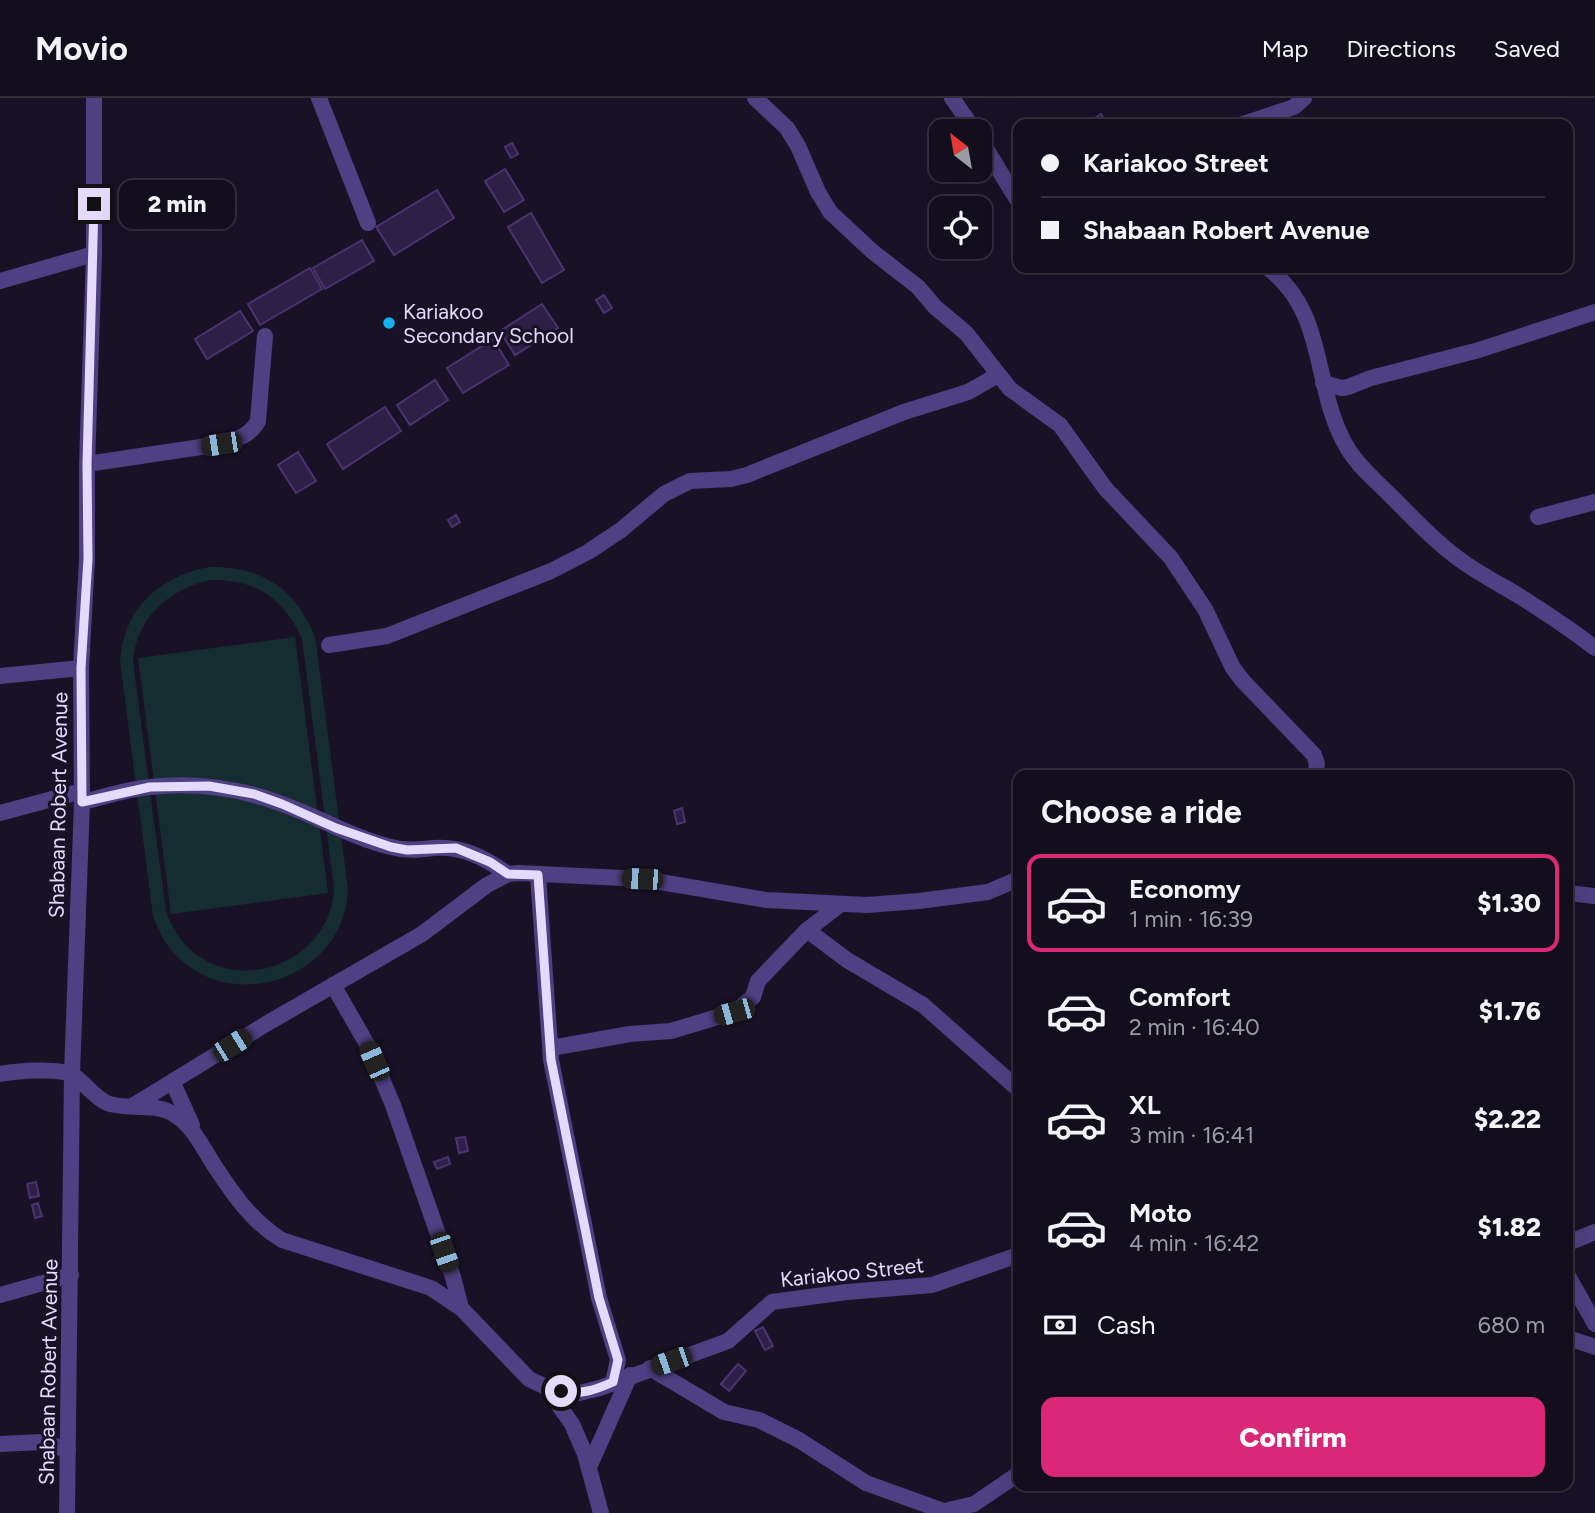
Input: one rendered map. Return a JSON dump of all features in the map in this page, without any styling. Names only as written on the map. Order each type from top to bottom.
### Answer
[{"type":"street","name":"Shabaan Robert Avenue","points":[[67,1513],[72,1074],[82,797],[81,668],[88,559],[87,464],[94,254],[94,98]]},
{"type":"street","points":[[319,98],[368,223]]},
{"type":"street","points":[[755,98],[787,128],[818,192],[831,212],[873,252],[918,287],[935,307],[966,333],[1010,389],[1060,425],[1105,488],[1171,558],[1205,610],[1233,667],[1243,681],[1314,755],[1316,770]]},
{"type":"street","points":[[953,98],[967,119]]},
{"type":"street","points":[[1258,119],[1294,107],[1304,98]]},
{"type":"street","points":[[992,160],[1013,194]]},
{"type":"street","points":[[0,281],[94,254]]},
{"type":"street","points":[[1274,273],[1302,305],[1335,421],[1358,462],[1429,534],[1464,563],[1587,636],[1595,648]]},
{"type":"street","points":[[1323,383],[1348,387],[1371,378],[1479,350],[1595,312]]},
{"type":"street","points":[[87,464],[221,444],[241,438],[253,430],[258,421],[265,336]]},
{"type":"street","points":[[329,645],[387,636],[551,571],[588,552],[621,530],[664,494],[690,481],[747,475],[904,412],[968,392],[998,375]]},
{"type":"street","points":[[1538,517],[1595,502]]},
{"type":"street","points":[[0,676],[81,668]]},
{"type":"street","points":[[0,813],[150,787],[209,786],[254,794],[336,828],[391,847],[407,850],[456,848],[467,851],[508,874]]},
{"type":"street","points":[[134,1105],[266,1024],[422,934],[487,885],[508,874],[642,879],[766,900],[841,904],[919,901],[988,892],[1013,881]]},
{"type":"street","points":[[538,875],[551,1048],[599,1298],[618,1360],[613,1382]]},
{"type":"street","points":[[1573,894],[1595,896]]},
{"type":"street","points":[[551,1048],[618,1035],[671,1031],[734,1012],[749,1001],[758,981],[807,930],[841,904]]},
{"type":"street","points":[[807,930],[847,960],[923,1005],[1013,1085]]},
{"type":"street","points":[[333,985],[368,1046],[393,1105],[453,1277],[461,1308]]},
{"type":"street","points":[[0,1074],[22,1070],[72,1074]]},
{"type":"street","name":"Kariakoo Street","points":[[72,1074],[106,1102],[172,1112],[197,1137],[237,1199],[271,1233],[282,1240],[431,1288],[461,1308],[529,1379],[575,1394],[600,1388],[727,1341],[772,1302],[932,1285],[1013,1257]]},
{"type":"street","points":[[173,1083],[197,1137]]},
{"type":"street","points":[[1573,1241],[1595,1232]]},
{"type":"street","points":[[0,1295],[71,1275]]},
{"type":"street","points":[[1573,1285],[1595,1324]]},
{"type":"street","points":[[1573,1340],[1595,1347]]},
{"type":"street","points":[[650,1368],[724,1412],[759,1420],[799,1440],[866,1483],[947,1512],[974,1504],[1013,1477]]},
{"type":"street","points":[[590,1465],[630,1376]]},
{"type":"street","points":[[547,1387],[572,1424],[590,1465],[601,1513]]},
{"type":"street","points":[[0,1444],[41,1441],[68,1450]]},
{"type":"green space","points":[[209,567],[245,570],[260,575],[286,592],[297,604],[315,636],[348,889],[342,920],[327,946],[306,966],[280,979],[252,984],[223,982],[195,971],[171,950],[153,916],[120,661],[129,625],[147,598],[175,578]],"holes":[[[210,580],[255,587],[267,594],[286,612],[302,639],[334,888],[330,912],[319,933],[303,950],[283,962],[261,969],[238,970],[214,965],[184,943],[166,912],[133,662],[135,646],[148,619],[168,598],[195,584]]]},
{"type":"green space","points":[[295,637],[328,893],[171,914],[138,658]]},
{"type":"building","points":[[512,143],[518,154],[511,158],[505,147]]},
{"type":"building","points":[[505,169],[524,200],[504,212],[485,181]]},
{"type":"building","points":[[437,190],[454,218],[394,255],[376,227]]},
{"type":"building","points":[[531,213],[564,270],[542,283],[508,227]]},
{"type":"building","points":[[362,240],[374,261],[325,289],[313,268]]},
{"type":"building","points":[[310,268],[322,289],[260,325],[248,304]]},
{"type":"building","points":[[604,295],[612,308],[604,313],[596,300]]},
{"type":"building","points":[[542,304],[558,328],[515,355],[500,331]]},
{"type":"building","points":[[240,311],[253,331],[207,359],[195,339]]},
{"type":"building","points":[[493,339],[509,365],[463,393],[447,368]]},
{"type":"building","points":[[435,380],[448,400],[410,425],[397,405]]},
{"type":"building","points":[[385,407],[401,431],[343,469],[327,444]]},
{"type":"building","points":[[298,452],[316,481],[296,493],[278,465]]},
{"type":"building","points":[[456,515],[460,522],[452,527],[448,520]]},
{"type":"building","points":[[682,808],[685,822],[677,824],[674,811]]},
{"type":"building","points":[[465,1137],[468,1151],[459,1153],[456,1138]]},
{"type":"building","points":[[448,1157],[450,1164],[437,1169],[434,1162]]},
{"type":"building","points":[[36,1182],[39,1196],[30,1198],[27,1184]]},
{"type":"building","points":[[38,1203],[42,1216],[35,1218],[32,1205]]},
{"type":"building","points":[[763,1327],[773,1346],[765,1350],[755,1331]]},
{"type":"building","points":[[738,1364],[746,1371],[729,1391],[721,1384]]},
{"type":"place","name":"Kariakoo Secondary School","points":[[389,323]]},
{"type":"route","points":[[94,204],[87,464],[88,559],[81,668],[82,802],[150,787],[209,786],[254,794],[336,828],[391,847],[407,850],[456,848],[490,862],[508,874],[538,875],[551,1060],[599,1298],[618,1360],[613,1382],[575,1394],[561,1391]]}]
